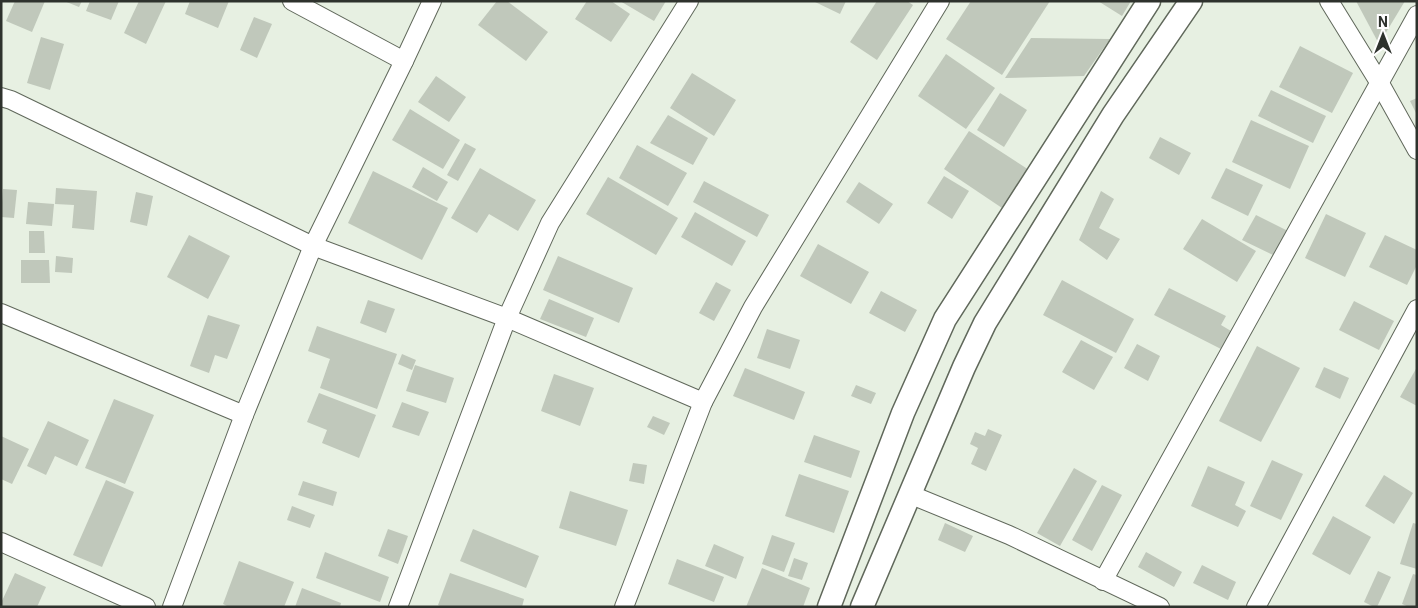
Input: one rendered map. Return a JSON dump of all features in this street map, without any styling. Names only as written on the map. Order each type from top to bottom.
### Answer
[{"type":"street","points":[[292,1],[404,61]]},
{"type":"street","points":[[172,607],[244,415],[313,246],[432,1]]},
{"type":"street","points":[[398,607],[507,318],[550,223],[689,1]]},
{"type":"street","points":[[624,607],[703,402],[753,307],[940,1]]},
{"type":"street","points":[[829,607],[903,413],[945,319],[1149,1]]},
{"type":"street","points":[[862,607],[984,323],[1113,115],[1191,1]]},
{"type":"street","points":[[1329,1],[1379,82],[1417,150]]},
{"type":"street","points":[[1103,581],[1417,15]]},
{"type":"street","points":[[1,97],[20,104],[313,246],[507,318],[703,402]]},
{"type":"street","points":[[1256,607],[1417,309]]},
{"type":"street","points":[[1,314],[244,415]]},
{"type":"street","points":[[909,494],[1009,535],[1160,607]]},
{"type":"street","points":[[1,542],[146,607]]},
{"type":"building","points":[[15,1],[45,1],[32,32],[6,21]]},
{"type":"building","points":[[64,1],[82,1],[79,7]]},
{"type":"building","points":[[90,1],[119,1],[111,20],[86,11]]},
{"type":"building","points":[[139,1],[166,1],[146,44],[124,33]]},
{"type":"building","points":[[190,1],[229,1],[218,28],[185,14]]},
{"type":"building","points":[[497,1],[507,1],[548,32],[526,61],[478,25]]},
{"type":"building","points":[[587,1],[611,1],[630,14],[611,42],[575,19]]},
{"type":"building","points":[[620,1],[666,1],[654,21]]},
{"type":"building","points":[[813,1],[846,1],[840,14]]},
{"type":"building","points":[[877,1],[907,1],[913,5],[877,60],[850,42]]},
{"type":"building","points":[[971,1],[1050,1],[1002,75],[946,39]]},
{"type":"building","points":[[1098,1],[1131,1],[1122,16]]},
{"type":"building","points":[[1356,1],[1405,1],[1379,44]]},
{"type":"building","points":[[254,17],[272,24],[257,58],[240,50]]},
{"type":"building","points":[[41,37],[64,44],[50,90],[27,83]]},
{"type":"building","points":[[1031,38],[1110,39],[1084,76],[1005,78]]},
{"type":"building","points":[[1300,46],[1353,73],[1332,113],[1279,87]]},
{"type":"building","points":[[946,54],[995,88],[966,129],[918,96]]},
{"type":"building","points":[[692,73],[736,100],[714,136],[670,108]]},
{"type":"building","points":[[436,76],[466,97],[449,122],[418,102]]},
{"type":"building","points":[[1271,90],[1326,116],[1313,143],[1258,116]]},
{"type":"building","points":[[1000,93],[1027,110],[1004,147],[977,130]]},
{"type":"building","points":[[1417,98],[1417,115],[1410,101]]},
{"type":"building","points":[[410,109],[460,140],[443,169],[392,140]]},
{"type":"building","points":[[668,115],[708,138],[693,165],[650,143]]},
{"type":"building","points":[[1251,120],[1309,146],[1290,189],[1232,162]]},
{"type":"building","points":[[969,131],[1046,181],[1020,220],[944,169]]},
{"type":"building","points":[[1160,137],[1191,153],[1179,175],[1149,158]]},
{"type":"building","points":[[465,143],[476,149],[458,181],[447,175]]},
{"type":"building","points":[[637,145],[687,173],[668,206],[619,178]]},
{"type":"building","points":[[423,167],[448,182],[437,201],[412,187]]},
{"type":"building","points":[[480,168],[536,200],[518,231],[489,214],[477,233],[451,218]]},
{"type":"building","points":[[1226,168],[1263,185],[1248,216],[1211,198]]},
{"type":"building","points":[[373,171],[448,208],[422,260],[348,223]]},
{"type":"building","points":[[944,176],[969,191],[952,219],[927,203]]},
{"type":"building","points":[[608,177],[678,218],[656,255],[586,214]]},
{"type":"building","points":[[704,181],[769,215],[757,237],[693,202]]},
{"type":"building","points":[[859,182],[893,204],[879,224],[846,202]]},
{"type":"building","points":[[56,188],[97,191],[94,230],[72,228],[74,205],[55,204]]},
{"type":"building","points":[[3,189],[17,190],[14,218],[1,217]]},
{"type":"building","points":[[1101,191],[1114,199],[1099,228],[1120,239],[1107,260],[1079,240]]},
{"type":"building","points":[[136,192],[153,196],[147,226],[130,222]]},
{"type":"building","points":[[28,202],[54,204],[52,226],[26,224]]},
{"type":"building","points":[[695,212],[746,241],[732,266],[681,237]]},
{"type":"building","points":[[1326,214],[1366,233],[1345,277],[1305,258]]},
{"type":"building","points":[[1256,215],[1288,231],[1275,256],[1242,240]]},
{"type":"building","points":[[1202,219],[1256,251],[1237,282],[1183,249]]},
{"type":"building","points":[[29,231],[44,231],[45,253],[29,253]]},
{"type":"building","points":[[189,235],[230,256],[208,299],[167,277]]},
{"type":"building","points":[[1385,235],[1417,250],[1417,265],[1407,285],[1369,267]]},
{"type":"building","points":[[818,244],[869,272],[851,304],[800,276]]},
{"type":"building","points":[[56,256],[73,258],[72,273],[55,272]]},
{"type":"building","points":[[558,256],[633,288],[619,323],[543,290]]},
{"type":"building","points":[[21,260],[49,260],[50,283],[21,283]]},
{"type":"building","points":[[1062,280],[1134,319],[1116,353],[1043,315]]},
{"type":"building","points":[[716,282],[731,290],[714,321],[699,313]]},
{"type":"building","points":[[1169,288],[1226,316],[1221,325],[1231,331],[1221,349],[1154,315]]},
{"type":"building","points":[[881,291],[917,310],[905,332],[869,313]]},
{"type":"building","points":[[549,299],[594,318],[586,337],[540,319]]},
{"type":"building","points":[[368,300],[395,309],[386,333],[360,323]]},
{"type":"building","points":[[1354,301],[1394,321],[1379,350],[1339,330]]},
{"type":"building","points":[[208,315],[240,325],[227,359],[215,355],[209,373],[190,366]]},
{"type":"building","points":[[317,326],[397,354],[377,409],[320,388],[330,359],[308,351]]},
{"type":"building","points":[[767,329],[800,340],[790,369],[757,358]]},
{"type":"building","points":[[1081,340],[1113,357],[1094,390],[1062,372]]},
{"type":"building","points":[[1137,344],[1160,356],[1148,381],[1124,368]]},
{"type":"building","points":[[1257,346],[1300,368],[1261,442],[1219,421]]},
{"type":"building","points":[[402,354],[416,360],[412,370],[398,364]]},
{"type":"building","points":[[415,365],[454,378],[446,403],[406,391]]},
{"type":"building","points":[[1324,367],[1349,378],[1340,399],[1315,387]]},
{"type":"building","points":[[1417,367],[1417,406],[1400,397]]},
{"type":"building","points":[[745,368],[805,392],[794,420],[733,396]]},
{"type":"building","points":[[554,374],[594,388],[580,426],[541,411]]},
{"type":"building","points":[[856,385],[876,393],[871,404],[851,396]]},
{"type":"building","points":[[319,393],[376,415],[359,458],[322,443],[327,430],[307,422]]},
{"type":"building","points":[[114,399],[154,415],[125,484],[85,468]]},
{"type":"building","points":[[402,402],[429,412],[419,436],[392,427]]},
{"type":"building","points":[[653,416],[670,423],[664,435],[647,427]]},
{"type":"building","points":[[48,421],[89,440],[77,466],[55,456],[46,475],[27,466]]},
{"type":"building","points":[[988,429],[1002,435],[986,471],[971,464],[978,448],[970,444],[975,432],[985,436]]},
{"type":"building","points":[[814,435],[860,451],[851,478],[804,462]]},
{"type":"building","points":[[1,436],[29,449],[12,484],[1,479]]},
{"type":"building","points":[[1272,460],[1303,474],[1281,520],[1250,506]]},
{"type":"building","points":[[633,463],[647,465],[644,484],[629,481]]},
{"type":"building","points":[[1208,466],[1245,482],[1235,505],[1246,511],[1238,527],[1191,506]]},
{"type":"building","points":[[1074,468],[1097,481],[1060,546],[1037,533]]},
{"type":"building","points":[[799,474],[849,491],[834,533],[785,516]]},
{"type":"building","points":[[1384,475],[1413,493],[1394,524],[1365,506]]},
{"type":"building","points":[[106,480],[134,492],[102,567],[73,555]]},
{"type":"building","points":[[303,481],[337,492],[333,506],[298,495]]},
{"type":"building","points":[[1102,485],[1122,495],[1092,551],[1072,540]]},
{"type":"building","points":[[570,491],[628,510],[616,546],[559,528]]},
{"type":"building","points":[[292,506],[315,515],[310,528],[287,520]]},
{"type":"building","points":[[1333,516],[1371,537],[1350,575],[1312,554]]},
{"type":"building","points":[[945,523],[973,536],[965,552],[938,540]]},
{"type":"building","points":[[1413,523],[1417,524],[1417,569],[1400,564]]},
{"type":"building","points":[[388,529],[408,536],[398,564],[378,556]]},
{"type":"building","points":[[473,529],[539,556],[526,588],[460,561]]},
{"type":"building","points":[[772,535],[795,543],[784,572],[762,564]]},
{"type":"building","points":[[714,544],[744,557],[736,579],[705,566]]},
{"type":"building","points":[[325,552],[389,577],[380,602],[316,578]]},
{"type":"building","points":[[1146,552],[1182,572],[1174,587],[1138,567]]},
{"type":"building","points":[[794,558],[808,563],[802,580],[788,576]]},
{"type":"building","points":[[677,559],[724,577],[714,602],[668,584]]},
{"type":"building","points":[[239,561],[294,582],[284,607],[229,607],[223,604]]},
{"type":"building","points":[[1202,565],[1236,582],[1228,600],[1193,583]]},
{"type":"building","points":[[762,568],[810,588],[803,607],[746,607]]},
{"type":"building","points":[[1378,571],[1391,577],[1377,607],[1374,607],[1364,602]]},
{"type":"building","points":[[15,573],[46,587],[37,607],[1,607],[1,603]]},
{"type":"building","points":[[450,573],[524,599],[522,607],[442,607],[438,605]]},
{"type":"building","points":[[1413,574],[1417,575],[1417,607],[1409,607],[1402,604]]},
{"type":"building","points":[[302,588],[341,603],[340,607],[295,607]]}]
